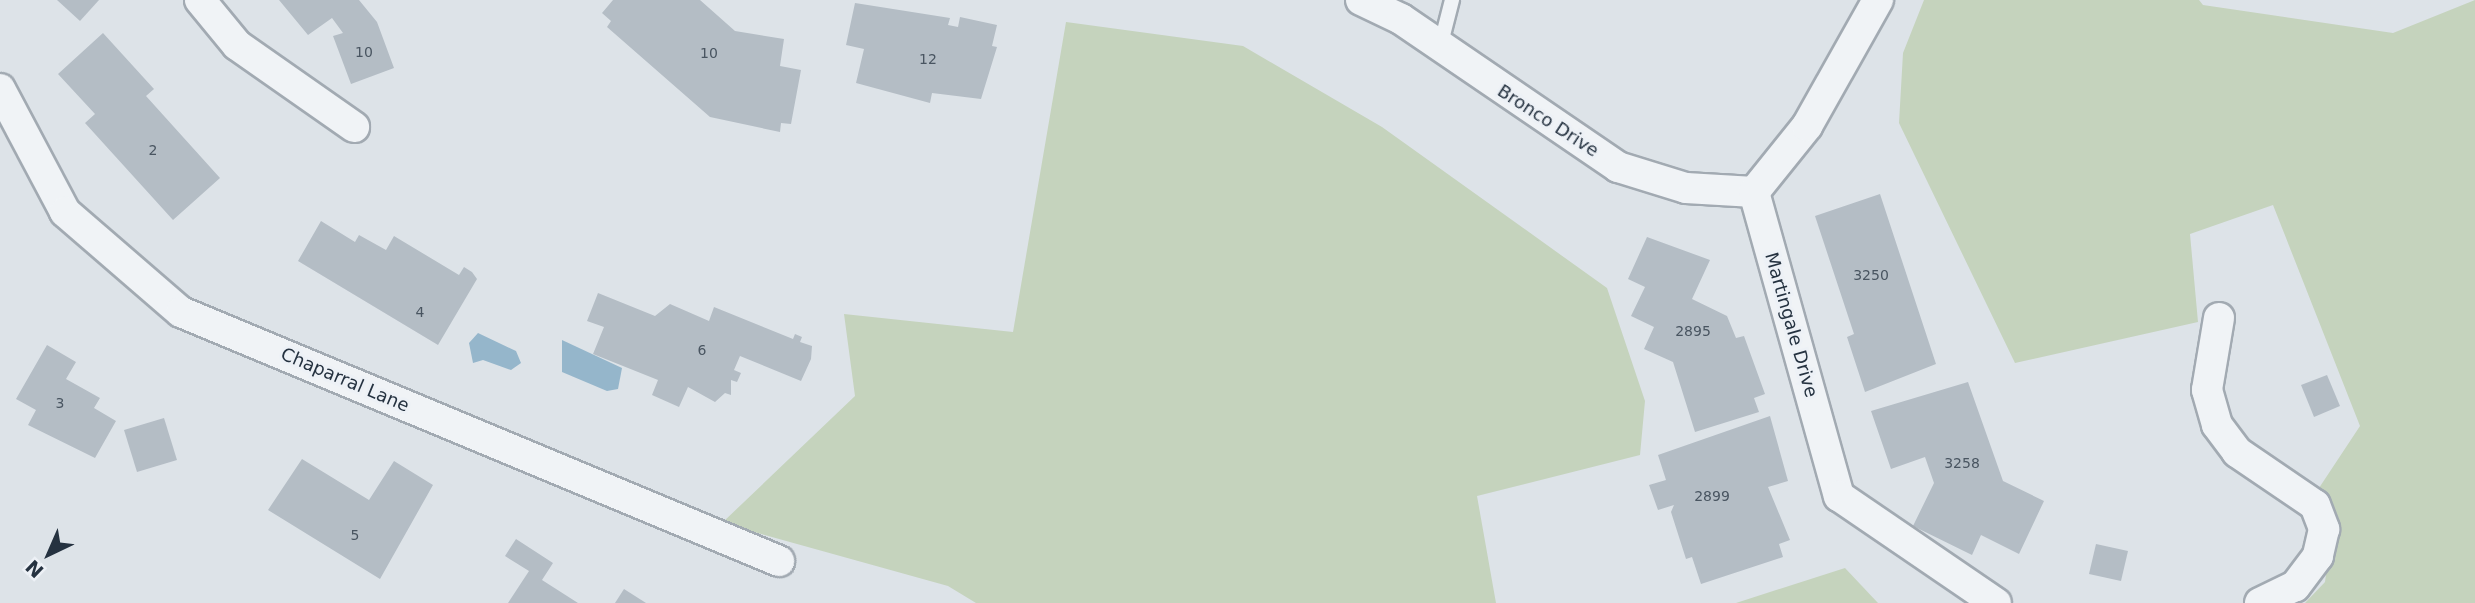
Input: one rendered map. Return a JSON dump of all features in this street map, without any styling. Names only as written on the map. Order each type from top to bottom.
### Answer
[{"type":"street","points":[[200,0],[237,46],[354,127]]},
{"type":"street","name":"Bronco Drive","points":[[1361,0],[1440,47],[1618,167],[1686,188],[1754,192]]},
{"type":"street","points":[[1754,192],[1807,126],[1878,0]]},
{"type":"street","name":"Chaparral Lane","points":[[0,89],[65,212],[181,312],[779,561]]},
{"type":"street","name":"Martingale Drive","points":[[1754,192],[1839,496],[1996,603]]},
{"type":"street","points":[[2219,318],[2207,390],[2217,425],[2237,452],[2315,505],[2324,528],[2318,556],[2295,586],[2260,603]]},
{"type":"lane","points":[[1440,47],[1452,0]]},
{"type":"green space","points":[[1924,0],[2199,0],[2203,5],[2393,33],[2475,0],[2475,603],[2305,603],[2325,582],[2334,511],[2319,488],[2360,426],[2273,205],[2190,234],[2198,322],[2015,363],[1899,123],[1903,53]]},
{"type":"green space","points":[[1066,22],[1243,46],[1382,127],[1607,288],[1645,401],[1640,455],[1477,496],[1496,603],[976,603],[948,586],[722,523],[855,396],[844,314],[1013,332]]},
{"type":"green space","points":[[1845,568],[1878,603],[1736,603]]},
{"type":"water","points":[[478,333],[516,351],[521,363],[511,370],[483,360],[473,363],[469,343]]},
{"type":"water","points":[[562,340],[622,368],[618,389],[607,391],[562,372]]},
{"type":"building","points":[[57,0],[99,0],[80,21]]},
{"type":"building","points":[[279,0],[359,0],[377,22],[394,68],[351,84],[333,36],[343,33],[332,18],[308,35]]},
{"type":"building","points":[[613,0],[700,0],[735,31],[784,39],[780,66],[801,70],[791,124],[781,123],[780,132],[710,117],[607,27],[611,21],[602,13]]},
{"type":"building","points":[[855,3],[950,18],[948,25],[958,27],[960,17],[997,25],[992,46],[997,47],[981,99],[932,93],[930,103],[856,83],[864,49],[846,45]]},
{"type":"building","points":[[103,33],[154,89],[146,96],[220,178],[173,220],[85,123],[95,114],[58,74]]},
{"type":"building","points":[[1880,194],[1936,364],[1865,392],[1847,337],[1854,334],[1815,216]]},
{"type":"building","points":[[321,221],[355,242],[359,235],[386,250],[394,236],[459,275],[464,267],[472,272],[477,279],[438,345],[298,261]]},
{"type":"building","points":[[1647,237],[1710,260],[1692,299],[1727,316],[1736,338],[1744,336],[1765,394],[1754,398],[1759,412],[1695,432],[1673,362],[1644,349],[1654,327],[1631,316],[1645,287],[1628,279]]},
{"type":"building","points":[[598,293],[655,316],[670,304],[709,321],[714,307],[793,339],[795,334],[802,337],[800,342],[812,346],[811,359],[801,381],[740,356],[734,370],[741,373],[737,382],[731,380],[731,395],[725,393],[715,402],[688,387],[679,407],[652,395],[658,380],[593,354],[604,327],[587,321]]},
{"type":"building","points":[[47,345],[76,362],[66,379],[100,398],[94,408],[116,421],[95,458],[28,425],[36,410],[16,399]]},
{"type":"building","points":[[2327,375],[2340,406],[2314,417],[2301,385]]},
{"type":"building","points":[[1968,382],[2003,481],[2044,501],[2019,554],[1981,535],[1972,555],[1913,526],[1934,483],[1925,457],[1891,469],[1871,411]]},
{"type":"building","points":[[1770,416],[1788,481],[1768,487],[1790,540],[1779,544],[1783,557],[1701,584],[1692,557],[1686,559],[1671,512],[1674,505],[1658,510],[1649,485],[1666,480],[1658,455]]},
{"type":"building","points":[[164,418],[177,460],[137,472],[124,430]]},
{"type":"building","points":[[302,459],[369,500],[394,461],[433,485],[380,579],[268,510]]},
{"type":"building","points":[[516,539],[553,563],[542,580],[578,603],[508,603],[529,571],[505,556]]},
{"type":"building","points":[[2096,544],[2128,551],[2121,581],[2089,574]]},
{"type":"building","points":[[624,589],[646,603],[615,603]]}]
